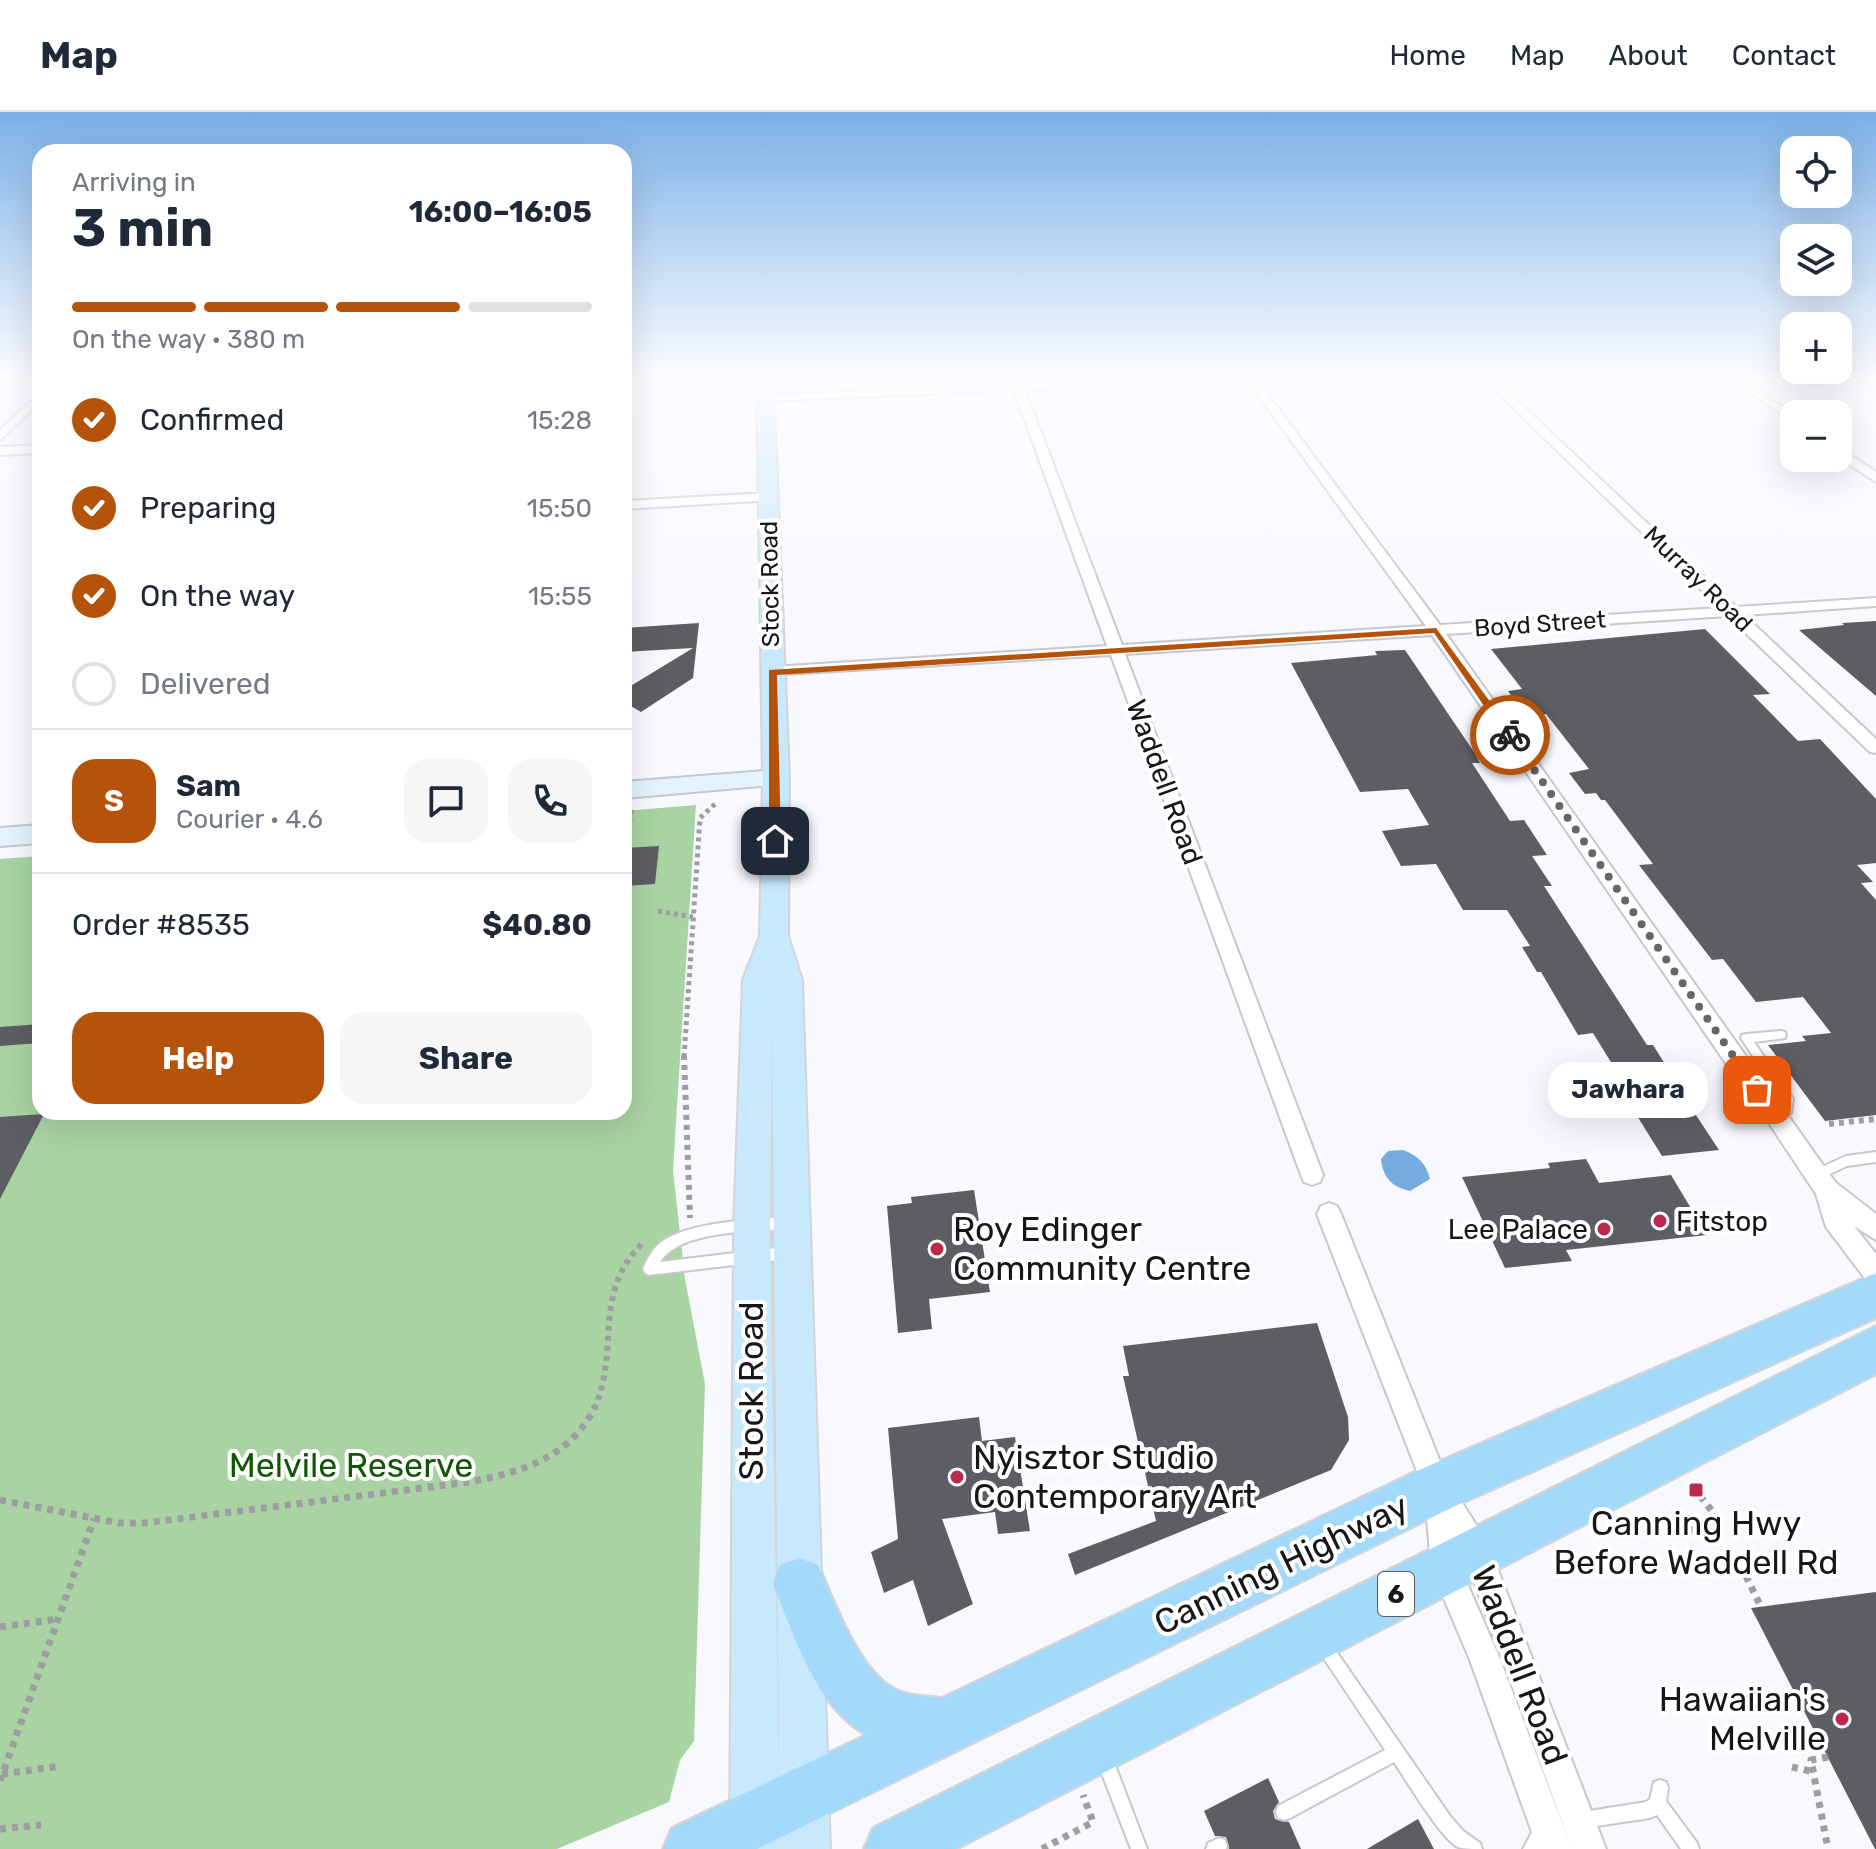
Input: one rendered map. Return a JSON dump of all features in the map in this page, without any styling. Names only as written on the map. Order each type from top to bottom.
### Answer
[{"type":"highway","name":"Canning Highway","points":[[693,1849],[779,1828],[945,1727],[1437,1488],[1876,1295]]},
{"type":"highway","name":"6","points":[[894,1849],[1091,1770],[1317,1634],[1876,1349]]},
{"type":"highway","points":[[799,1584],[848,1682],[866,1705],[887,1716],[945,1727]]},
{"type":"main road","name":"Stock Road","points":[[768,457],[776,778],[774,936],[787,980],[773,1239],[779,1828]]},
{"type":"main road","name":"Stock Road","points":[[773,1239],[799,1584],[779,1828]]},
{"type":"street","name":"Waddell Road","points":[[1044,457],[1312,1175]]},
{"type":"street","points":[[1309,457],[1436,630],[1757,1090]]},
{"type":"street","name":"Murray Road","points":[[1571,457],[1876,748]]},
{"type":"street","points":[[1852,461],[1876,478]]},
{"type":"street","points":[[632,505],[769,497]]},
{"type":"street","name":"Boyd Street","points":[[772,672],[1876,602]]},
{"type":"street","points":[[632,798],[776,778]]},
{"type":"street","points":[[0,837],[32,835]]},
{"type":"street","points":[[1776,1117],[1822,1182],[1876,1229]]},
{"type":"street","points":[[1822,1182],[1834,1219],[1876,1273]]},
{"type":"street","name":"Waddell Road","points":[[1329,1214],[1437,1488],[1462,1560],[1583,1835]]},
{"type":"street","name":"Waddell Road","points":[[1462,1560],[1485,1659],[1544,1841]]},
{"type":"lane","points":[[1776,1117],[1787,1110],[1788,1099],[1746,1038],[1781,1035]]},
{"type":"lane","points":[[1822,1182],[1846,1161],[1876,1157]]},
{"type":"lane","points":[[773,1239],[649,1269],[662,1249],[677,1241],[773,1239]]},
{"type":"lane","points":[[1317,1634],[1444,1822],[1457,1837],[1474,1849]]},
{"type":"lane","points":[[1284,1812],[1395,1753]]},
{"type":"lane","points":[[1091,1770],[1139,1849]]},
{"type":"lane","points":[[1544,1841],[1583,1835],[1650,1810],[1659,1795],[1691,1849]]},
{"type":"path","points":[[687,1222],[683,1075],[700,818],[704,811],[722,798]]},
{"type":"path","points":[[658,911],[693,917]]},
{"type":"path","points":[[1829,1124],[1876,1119]]},
{"type":"path","points":[[0,1500],[119,1523],[145,1523],[469,1482],[539,1462],[573,1442],[589,1420],[602,1390],[608,1318],[620,1265],[647,1239]]},
{"type":"path","points":[[1674,1509],[1691,1530],[1716,1516],[1700,1496]]},
{"type":"path","points":[[1,1777],[94,1519]]},
{"type":"path","points":[[1703,1523],[1714,1537]]},
{"type":"path","points":[[1746,1576],[1761,1607]]},
{"type":"path","points":[[0,1627],[58,1619]]},
{"type":"path","points":[[1824,1848],[1811,1760],[1828,1757]]},
{"type":"path","points":[[1,1777],[60,1766]]},
{"type":"path","points":[[1792,1767],[1814,1772]]},
{"type":"path","points":[[1042,1849],[1093,1822],[1091,1770]]},
{"type":"path","points":[[0,1829],[41,1825]]},
{"type":"green space","name":"Melvile Reserve","points":[[696,805],[673,1170],[685,1279],[705,1384],[694,1741],[680,1760],[669,1802],[557,1849],[0,1849],[0,859],[32,857],[32,1120],[632,1120],[632,810]]},
{"type":"water","points":[[1403,1150],[1421,1161],[1430,1179],[1410,1191],[1390,1181],[1382,1166],[1381,1159],[1388,1151]]},
{"type":"building","points":[[1876,621],[1876,696],[1799,630],[1844,625],[1842,623]]},
{"type":"building","points":[[699,623],[693,678],[641,712],[632,707],[632,685],[693,648],[632,652],[632,627]]},
{"type":"building","points":[[1705,629],[1770,694],[1753,695],[1798,741],[1820,739],[1876,799],[1876,863],[1857,865],[1873,882],[1861,883],[1876,900],[1876,1115],[1825,1121],[1768,1045],[1806,1041],[1802,1036],[1831,1033],[1803,997],[1756,1002],[1723,959],[1712,960],[1639,865],[1653,864],[1605,800],[1601,800],[1596,793],[1585,794],[1569,773],[1589,769],[1546,714],[1536,715],[1532,709],[1522,710],[1508,691],[1522,689],[1491,649]]},
{"type":"building","points":[[1405,650],[1474,752],[1480,763],[1472,763],[1510,821],[1524,820],[1547,855],[1532,856],[1552,886],[1544,886],[1647,1045],[1653,1045],[1665,1064],[1657,1064],[1684,1106],[1690,1106],[1719,1150],[1662,1156],[1634,1111],[1641,1111],[1593,1033],[1578,1035],[1541,972],[1537,972],[1522,947],[1530,946],[1507,910],[1463,910],[1436,864],[1401,866],[1382,831],[1429,825],[1408,789],[1360,792],[1291,663],[1377,655],[1375,651]]},
{"type":"building","points":[[659,846],[655,884],[632,885],[632,848]]},
{"type":"building","points":[[32,1025],[32,1044],[0,1046],[0,1027]]},
{"type":"building","points":[[32,1115],[32,1120],[41,1120],[0,1199],[0,1117]]},
{"type":"building","points":[[1586,1159],[1599,1183],[1671,1175],[1707,1235],[1566,1250],[1572,1261],[1505,1268],[1462,1177],[1550,1168],[1548,1163]]},
{"type":"building","name":"Roy Edinger Community Centre","points":[[974,1190],[990,1292],[929,1299],[932,1329],[898,1333],[887,1206],[912,1203],[911,1197]]},
{"type":"building","points":[[1317,1323],[1348,1417],[1349,1440],[1331,1470],[1075,1575],[1068,1554],[1156,1521],[1123,1376],[1129,1376],[1123,1346]]},
{"type":"building","name":"Nyisztor Studio Contemporary Art","points":[[979,1417],[982,1441],[1015,1437],[1030,1531],[998,1534],[995,1512],[942,1519],[973,1604],[928,1626],[913,1580],[884,1593],[871,1552],[898,1539],[888,1428]]},
{"type":"building","name":"Hawaiian's Melville","points":[[1876,1592],[1876,1849],[1875,1849],[1751,1608]]},
{"type":"building","points":[[1268,1778],[1279,1802],[1273,1811],[1275,1819],[1289,1822],[1301,1849],[1229,1849],[1226,1837],[1215,1836],[1204,1811]]},
{"type":"building","points":[[1418,1819],[1434,1849],[1367,1849]]},
{"type":"way so far","points":[[1510,735],[1757,1090]]},
{"type":"place","name":"Jawhara","points":[[1757,1090]]},
{"type":"place","name":"Fitstop","points":[[1660,1221]]},
{"type":"place","name":"Lee Palace","points":[[1604,1229]]},
{"type":"place","name":"Roy Edinger Community Centre","points":[[937,1249]]},
{"type":"place","name":"Nyisztor Studio Contemporary Art","points":[[957,1477]]},
{"type":"place","name":"Canning Hwy Before Waddell Rd","points":[[1696,1490]]},
{"type":"place","name":"Hawaiian's Melville","points":[[1842,1719]]},
{"type":"route","points":[[775,841],[772,672],[1436,630],[1510,735]]}]
